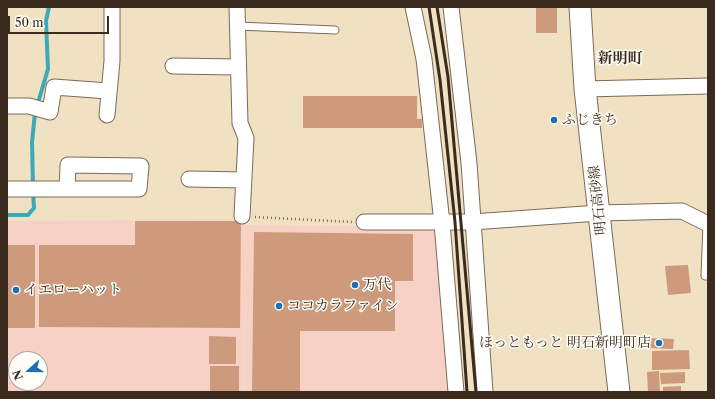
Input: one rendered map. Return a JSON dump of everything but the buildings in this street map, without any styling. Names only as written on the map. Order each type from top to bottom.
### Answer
[{"type":"main road","name":"明石高砂線","points":[[580,7],[585,89],[619,392]]},
{"type":"street","points":[[107,116],[108,91],[112,61],[112,7]]},
{"type":"street","points":[[237,7],[240,123],[246,138],[242,216]]},
{"type":"street","points":[[413,7],[424,59],[442,223],[456,392]]},
{"type":"street","points":[[451,7],[469,163],[485,392]]},
{"type":"street","points":[[173,66],[238,67]]},
{"type":"street","points":[[585,89],[708,86]]},
{"type":"street","points":[[7,106],[36,108],[50,112],[54,87],[108,91]]},
{"type":"street","points":[[7,189],[67,189],[139,189],[141,166],[68,165],[67,189]]},
{"type":"street","points":[[189,179],[244,180]]},
{"type":"street","points":[[364,222],[472,222],[599,213],[682,211],[707,224]]},
{"type":"lane","points":[[237,26],[335,30]]},
{"type":"lane","points":[[707,224],[705,276],[708,276]]},
{"type":"path","points":[[242,216],[364,222]]},
{"type":"shaded area","points":[[246,220],[244,392],[7,392],[7,221]]},
{"type":"shaded area","points":[[246,225],[434,227],[447,392],[245,392]]},
{"type":"waterway","points":[[33,185],[32,142],[35,113],[48,69],[46,21],[49,7]]},
{"type":"waterway","points":[[7,215],[28,215],[34,208],[33,192]]},
{"type":"railway","points":[[429,7],[440,80],[455,222],[467,392]]},
{"type":"railway","points":[[437,7],[448,77],[476,392]]},
{"type":"place","name":"ふじきち","points":[[554,120]]},
{"type":"place","name":"万代","points":[[355,285]]},
{"type":"place","name":"イエローハット","points":[[16,290]]},
{"type":"place","name":"ココカラファイン","points":[[279,306]]},
{"type":"place","name":"ほっともっと 明石新明町店","points":[[659,343]]},
{"type":"district","name":"新明町","points":[[620,59]]}]
